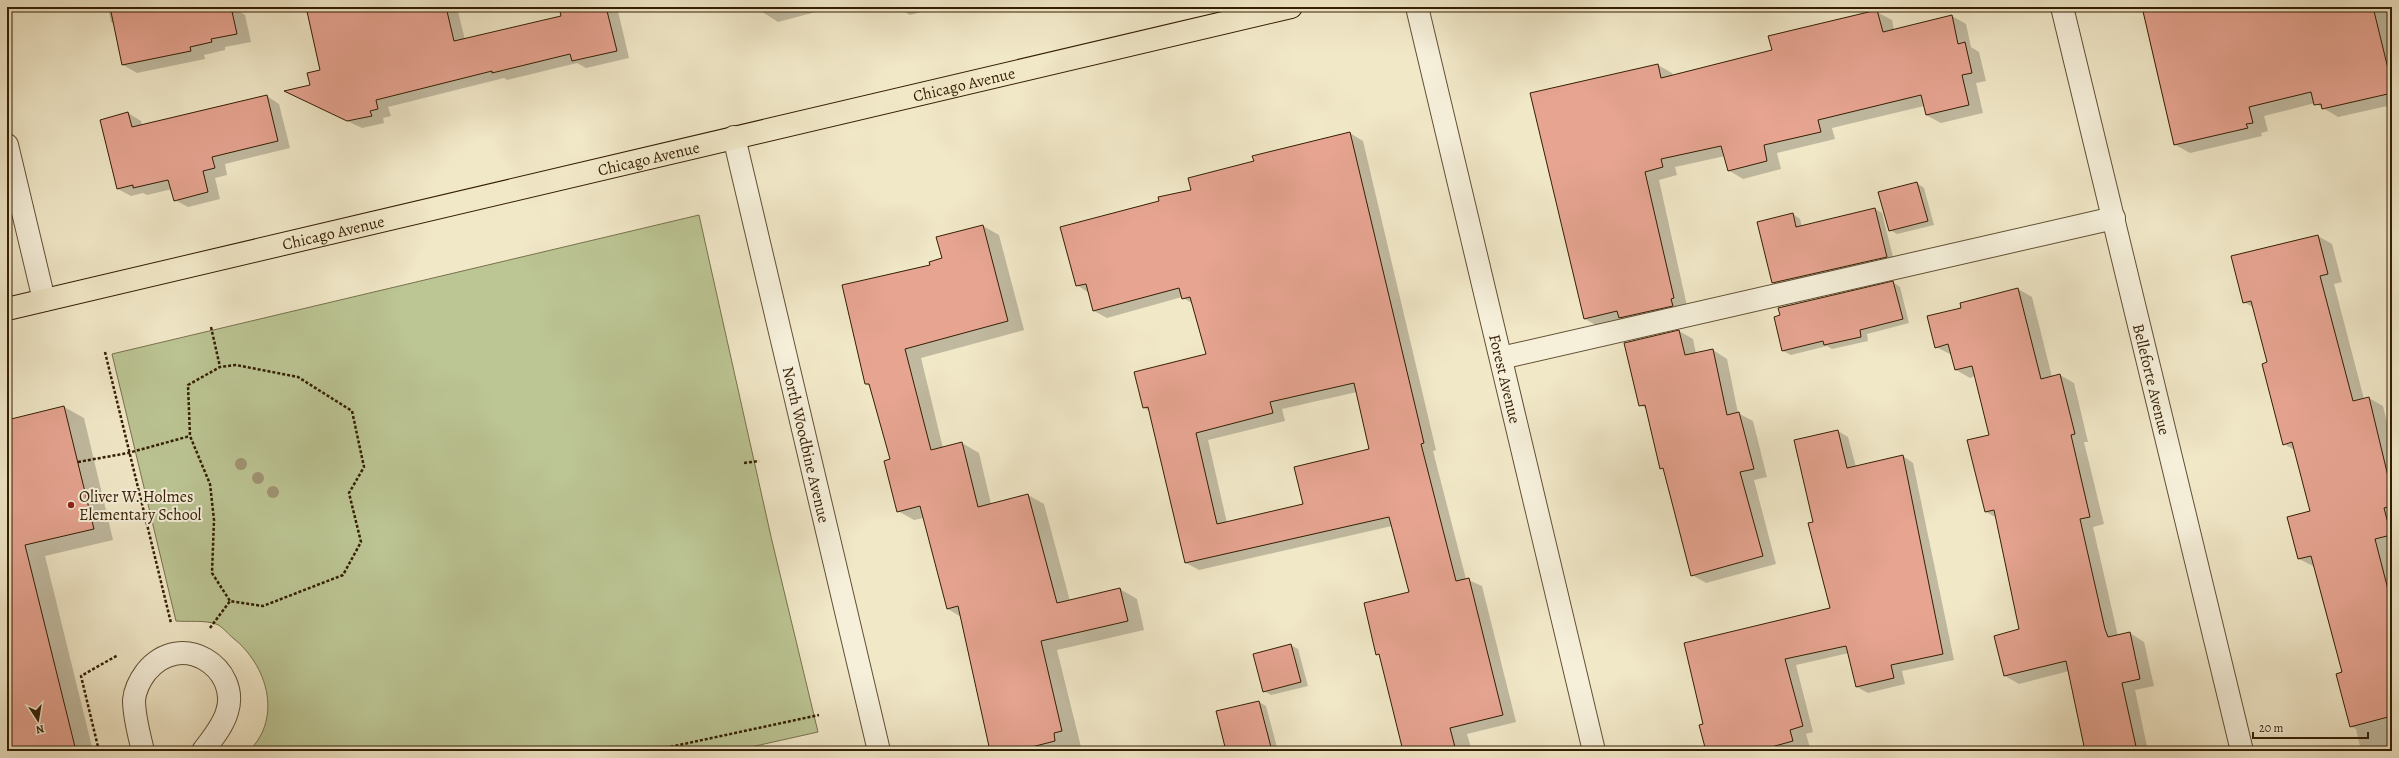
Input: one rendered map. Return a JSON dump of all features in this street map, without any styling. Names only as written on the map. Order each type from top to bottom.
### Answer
[{"type":"main road","name":"Chicago Avenue","points":[[7,309],[1287,7]]},
{"type":"street","name":"Forest Avenue","points":[[1417,7],[1594,751]]},
{"type":"street","name":"Belleforte Avenue","points":[[2062,7],[2242,751]]},
{"type":"street","name":"North Woodbine Avenue","points":[[734,137],[879,751]]},
{"type":"street","points":[[7,145],[44,300]]},
{"type":"street","points":[[1501,358],[2114,218]]},
{"type":"street","points":[[143,751],[136,721],[134,698],[140,680],[151,666],[164,656],[181,651],[200,655],[216,668],[224,680],[228,696],[227,711],[218,730],[203,751]]},
{"type":"path","points":[[212,327],[220,367]]},
{"type":"path","points":[[105,352],[128,453],[172,625]]},
{"type":"path","points":[[236,365],[298,377],[352,411],[364,467],[349,493],[361,542],[343,575],[263,606],[230,601],[212,573],[214,520],[210,484],[190,436],[188,385],[220,367],[236,365]]},
{"type":"path","points":[[78,462],[128,453],[190,436]]},
{"type":"path","points":[[744,463],[759,461]]},
{"type":"path","points":[[207,633],[230,601]]},
{"type":"path","points":[[99,751],[81,676],[120,654]]},
{"type":"path","points":[[651,751],[819,715]]},
{"type":"green space","points":[[699,215],[772,541],[818,732],[733,751],[249,751],[259,737],[266,723],[268,707],[262,677],[255,662],[245,649],[223,628],[207,622],[176,621],[112,354]]},
{"type":"building","points":[[110,7],[231,7],[237,34],[211,39],[212,42],[190,47],[191,51],[122,65]]},
{"type":"building","points":[[306,7],[446,7],[454,41],[561,16],[559,7],[606,7],[617,51],[572,61],[570,54],[492,73],[492,71],[376,100],[378,109],[370,111],[372,116],[347,121],[284,91],[310,85],[307,73],[320,70]]},
{"type":"building","points":[[2142,7],[2373,7],[2392,85],[2392,93],[2322,109],[2321,104],[2314,105],[2311,92],[2249,107],[2253,123],[2246,124],[2248,128],[2174,145]]},
{"type":"building","points":[[1877,10],[1883,32],[1952,15],[1958,44],[1965,42],[1972,73],[1962,75],[1969,105],[1926,115],[1921,95],[1818,120],[1821,132],[1764,145],[1767,161],[1728,171],[1721,146],[1661,159],[1663,167],[1645,172],[1674,298],[1671,299],[1673,306],[1619,318],[1617,311],[1584,319],[1530,93],[1658,64],[1661,78],[1772,50],[1768,36]]},
{"type":"building","points":[[267,95],[278,141],[212,157],[215,168],[203,171],[208,192],[174,201],[168,180],[133,188],[133,185],[117,189],[100,120],[128,112],[132,127]]},
{"type":"building","points":[[1350,132],[1424,443],[1421,444],[1456,581],[1469,578],[1503,715],[1450,728],[1456,751],[1403,751],[1379,654],[1376,655],[1364,603],[1409,592],[1389,517],[1185,563],[1148,407],[1143,408],[1134,372],[1206,354],[1190,297],[1182,299],[1179,288],[1093,311],[1086,284],[1076,286],[1060,227],[1159,201],[1158,197],[1191,190],[1188,178],[1254,161],[1252,156]],"holes":[[[1354,383],[1369,449],[1294,467],[1303,504],[1217,524],[1196,433],[1273,413],[1270,402]]]},
{"type":"building","points":[[1917,182],[1928,221],[1889,231],[1878,192]]},
{"type":"building","points":[[1875,208],[1887,257],[1772,283],[1757,222],[1793,213],[1796,227]]},
{"type":"building","points":[[983,225],[1008,321],[905,349],[931,450],[962,442],[978,507],[1028,494],[1057,603],[1120,588],[1128,621],[1041,641],[1062,731],[1054,733],[1055,741],[1016,751],[990,751],[958,606],[947,609],[920,506],[897,512],[884,461],[890,459],[869,384],[865,384],[842,285],[930,265],[929,262],[942,258],[936,237]]},
{"type":"building","points":[[2318,235],[2328,274],[2320,276],[2353,401],[2369,397],[2392,493],[2392,506],[2384,508],[2391,535],[2375,539],[2392,605],[2392,716],[2350,727],[2336,674],[2342,672],[2311,556],[2298,559],[2287,517],[2310,511],[2292,442],[2283,445],[2262,364],[2267,362],[2251,301],[2243,303],[2231,256]]},
{"type":"building","points":[[1893,281],[1903,319],[1860,330],[1861,337],[1824,345],[1823,341],[1782,351],[1774,317],[1780,315],[1778,308]]},
{"type":"building","points":[[2018,288],[2041,379],[2060,374],[2075,434],[2071,435],[2090,517],[2080,519],[2105,629],[2108,637],[2130,632],[2140,679],[2122,683],[2137,751],[2085,751],[2066,661],[2004,676],[1994,636],[2019,629],[1994,510],[1985,512],[1967,440],[1989,435],[1972,366],[1955,370],[1948,344],[1935,348],[1927,316],[1961,308],[1960,303]]},
{"type":"building","points":[[1679,330],[1685,355],[1713,349],[1727,415],[1739,412],[1754,469],[1740,472],[1763,556],[1691,576],[1663,468],[1660,469],[1645,405],[1639,406],[1624,343]]},
{"type":"building","name":"Oliver W. Holmes Elementary School","points":[[64,406],[94,529],[25,545],[76,751],[7,751],[7,420]]},
{"type":"building","points":[[1838,430],[1847,468],[1903,455],[1943,654],[1891,665],[1894,678],[1856,687],[1846,646],[1785,659],[1803,726],[1790,730],[1793,741],[1757,751],[1706,751],[1699,725],[1703,724],[1684,643],[1830,608],[1808,523],[1813,522],[1794,440]]},
{"type":"building","points":[[1291,644],[1301,682],[1263,692],[1253,654]]},
{"type":"building","points":[[1259,701],[1272,751],[1226,751],[1216,711]]},
{"type":"place","name":"Oliver W. Holmes Elementary School","points":[[71,505]]}]
